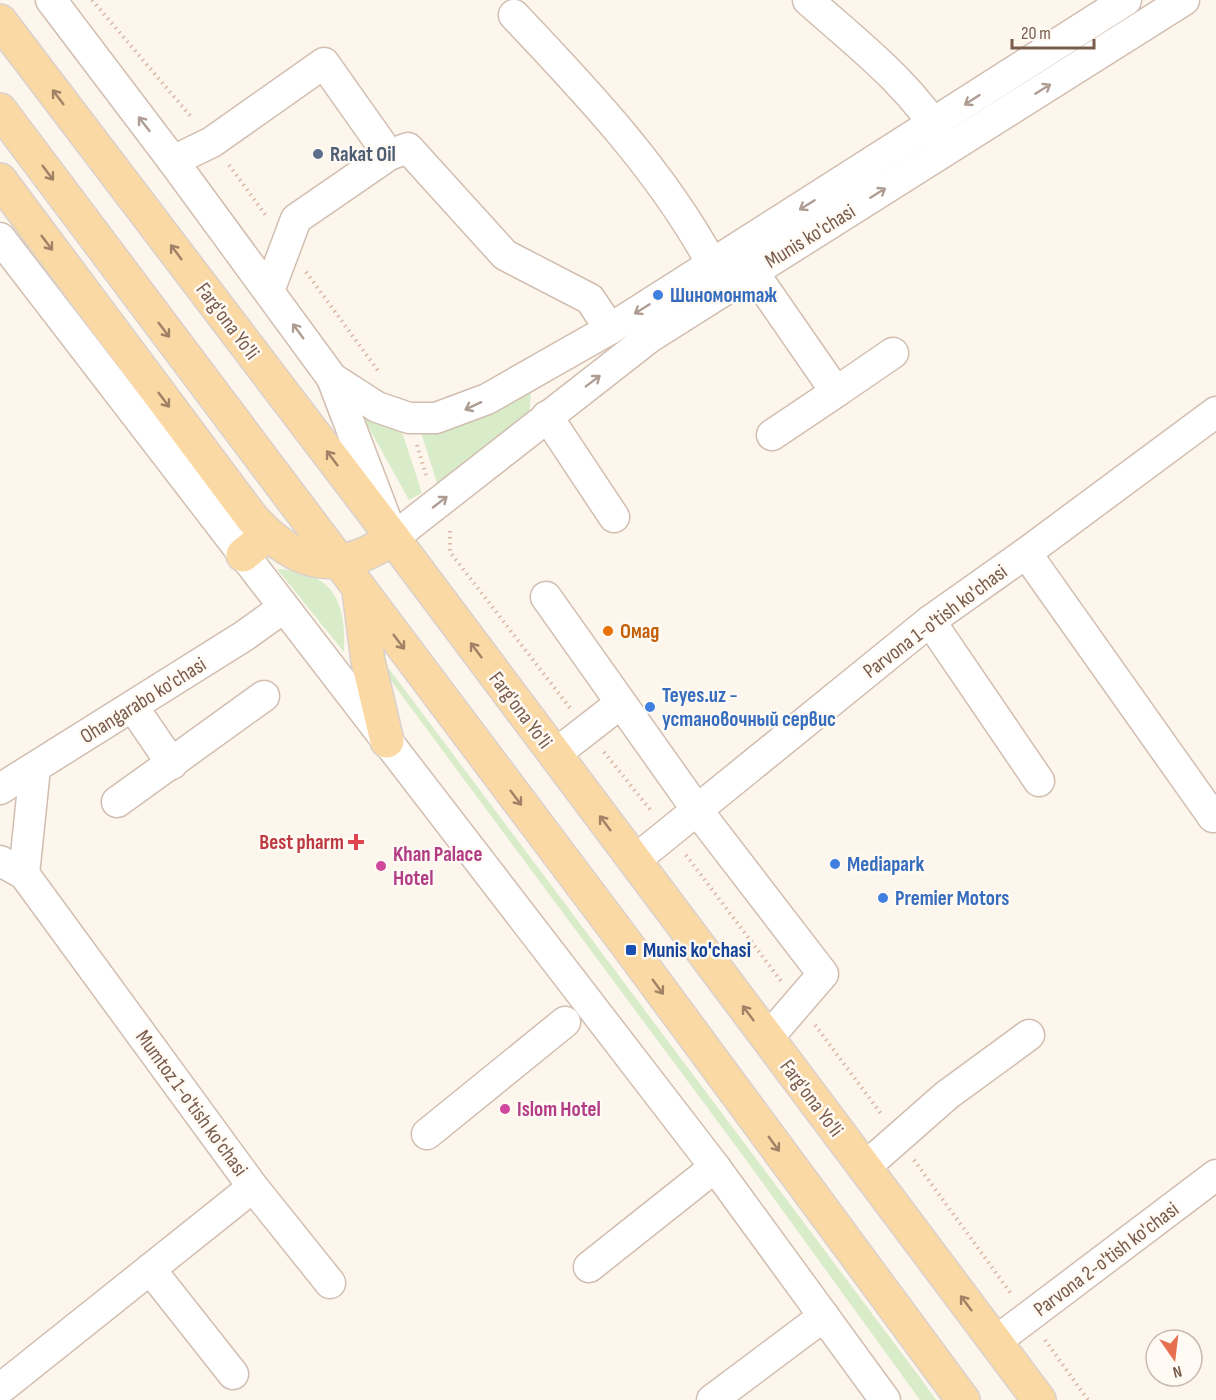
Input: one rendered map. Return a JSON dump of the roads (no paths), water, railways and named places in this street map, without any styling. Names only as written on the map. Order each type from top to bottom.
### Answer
[{"type":"main road","name":"Farg'ona Yo'li","points":[[0,21],[393,538],[1039,1400]]},
{"type":"main road","points":[[0,110],[963,1400]]},
{"type":"main road","points":[[0,180],[252,518],[255,545],[338,562],[366,554],[393,538]]},
{"type":"main road","points":[[359,589],[368,661],[387,741]]},
{"type":"street","points":[[51,0],[173,161],[332,378],[393,538]]},
{"type":"street","points":[[808,0],[892,76],[942,136]]},
{"type":"street","name":"Munis ko'chasi","points":[[393,538],[650,337],[753,272],[1126,0]]},
{"type":"street","name":"Munis ko'chasi","points":[[332,378],[393,414],[409,418],[436,418],[462,411],[610,329],[712,264],[1184,0]]},
{"type":"street","points":[[514,15],[610,117],[693,228],[712,264]]},
{"type":"street","points":[[173,161],[212,142],[324,63],[389,156]]},
{"type":"street","points":[[269,291],[296,219],[389,156],[408,148],[505,255],[590,299],[610,329]]},
{"type":"street","points":[[0,238],[255,545],[283,608],[715,1167],[885,1400]]},
{"type":"street","points":[[753,272],[836,392]]},
{"type":"street","points":[[772,435],[893,353]]},
{"type":"street","points":[[547,416],[614,517]]},
{"type":"street","name":"Parvona 1-o'tish ko'chasi","points":[[634,861],[930,621],[1214,418]]},
{"type":"street","points":[[1026,553],[1213,817]]},
{"type":"street","points":[[546,597],[697,810],[823,974],[767,1039]]},
{"type":"street","name":"Ohangarabo ko'chasi","points":[[0,789],[133,707],[244,636],[283,608]]},
{"type":"street","points":[[930,621],[1039,781]]},
{"type":"street","points":[[117,802],[264,696]]},
{"type":"street","points":[[554,755],[621,703]]},
{"type":"street","points":[[133,707],[172,764]]},
{"type":"street","name":"Mumtoz 1-o'tish ko'chasi","points":[[5,1375],[150,1269],[253,1187],[12,867],[35,768]]},
{"type":"street","points":[[427,1134],[565,1022]]},
{"type":"street","points":[[864,1168],[946,1095],[1029,1035]]},
{"type":"street","points":[[589,1267],[715,1167]]},
{"type":"street","name":"Parvona 2-o'tish ko'chasi","points":[[995,1342],[1216,1175]]},
{"type":"street","points":[[253,1187],[330,1283]]},
{"type":"street","points":[[150,1269],[234,1374]]},
{"type":"street","points":[[712,1400],[824,1316]]},
{"type":"place","name":"Rakat Oil","points":[[318,154]]},
{"type":"place","name":"Шиномонтаж","points":[[658,295]]},
{"type":"place","name":"Омад","points":[[608,631]]},
{"type":"place","name":"Teyes.uz - установочный сервис","points":[[650,707]]},
{"type":"place","name":"Best pharm","points":[[356,842]]},
{"type":"place","name":"Mediapark","points":[[835,864]]},
{"type":"place","name":"Khan Palace Hotel","points":[[381,866]]},
{"type":"place","name":"Premier Motors","points":[[883,898]]},
{"type":"place","name":"Munis ko'chasi","points":[[631,950]]},
{"type":"place","name":"Islom Hotel","points":[[505,1109]]}]
